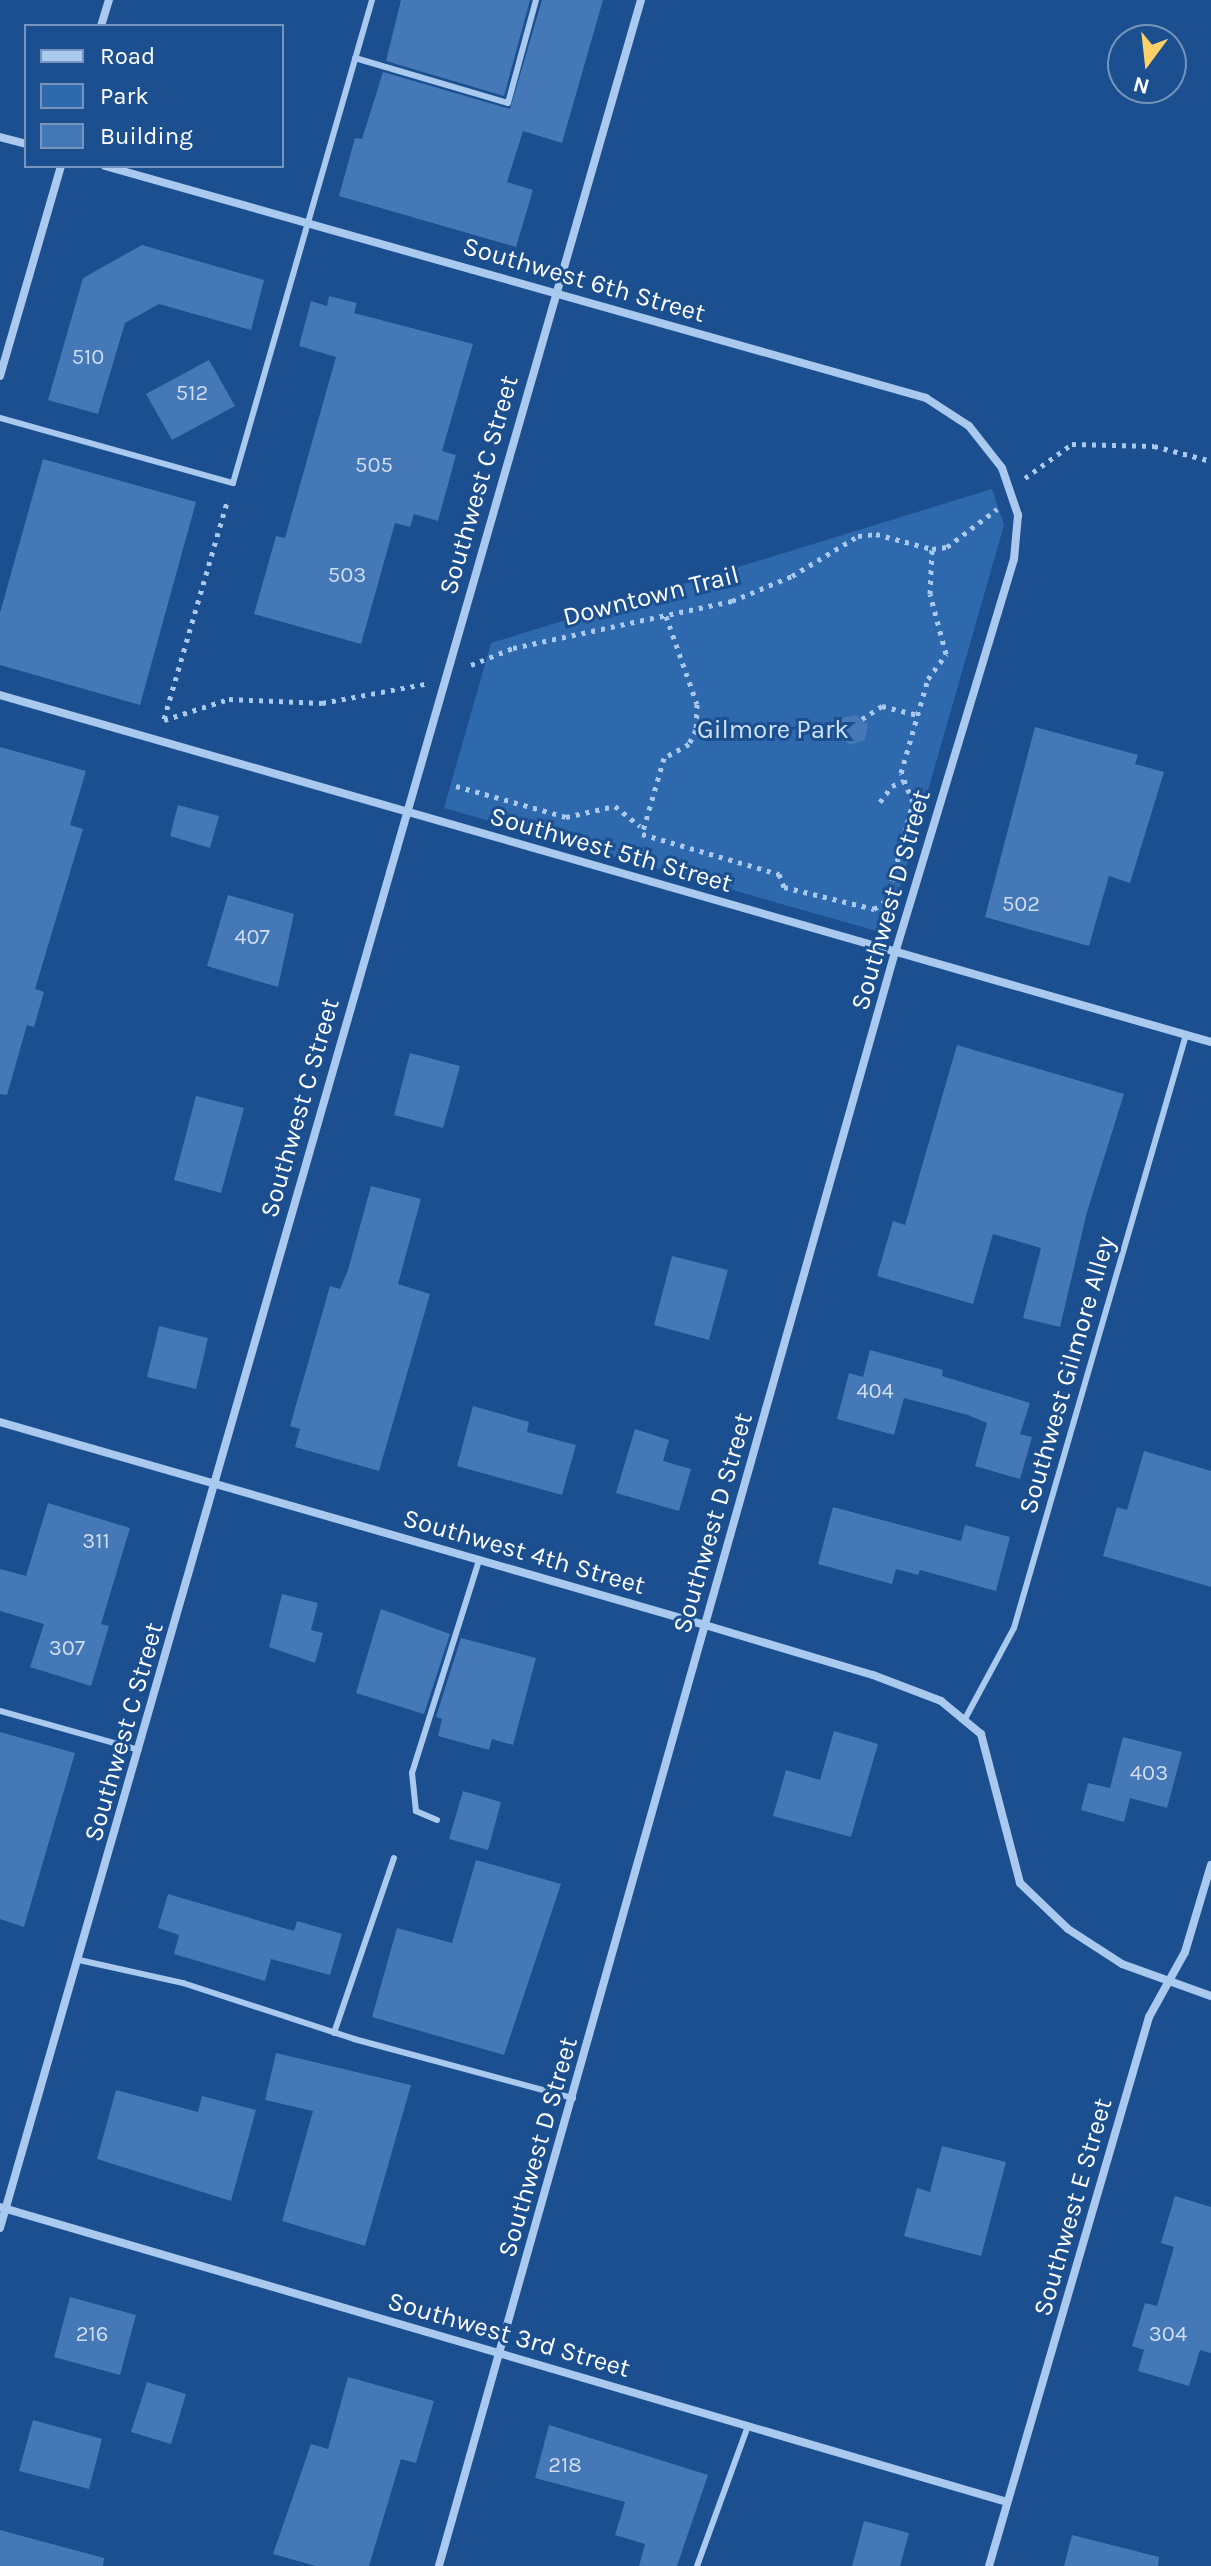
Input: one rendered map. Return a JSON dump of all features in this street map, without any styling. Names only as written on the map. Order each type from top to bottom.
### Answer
[{"type":"street","points":[[102,24],[109,0]]},
{"type":"street","name":"Southwest C Street","points":[[0,2228],[3,2208],[141,1751],[214,1482],[405,812],[641,0]]},
{"type":"street","points":[[0,137],[24,143]]},
{"type":"street","points":[[0,376],[60,168]]},
{"type":"street","name":"Southwest 6th Street","points":[[112,168],[926,398],[969,426],[1014,491]]},
{"type":"street","name":"Southwest D Street","points":[[439,2566],[895,952],[1014,559],[1018,515],[1014,491]]},
{"type":"street","name":"Southwest 5th Street","points":[[0,695],[1211,1042]]},
{"type":"street","name":"Southwest 4th Street","points":[[0,1422],[705,1625],[909,1687],[966,1717]]},
{"type":"street","points":[[966,1717],[989,1754],[1009,1857],[1020,1883],[1093,1946],[1166,1981],[1211,1996]]},
{"type":"street","name":"Southwest E Street","points":[[989,2566],[1149,2017],[1166,1981],[1185,1952],[1211,1865]]},
{"type":"street","name":"Southwest 3rd Street","points":[[3,2208],[1007,2502]]},
{"type":"lane","points":[[0,418],[233,483],[372,0]]},
{"type":"lane","points":[[355,58],[508,103],[536,0]]},
{"type":"lane","name":"Southwest Gilmore Alley","points":[[966,1717],[1014,1628],[1186,1035]]},
{"type":"lane","points":[[437,1820],[416,1811],[412,1773],[479,1561]]},
{"type":"lane","points":[[0,1711],[141,1751]]},
{"type":"lane","points":[[334,2033],[394,1858]]},
{"type":"lane","points":[[79,1960],[183,1983],[334,2033],[573,2098]]},
{"type":"lane","points":[[697,2566],[748,2426]]},
{"type":"path","points":[[1030,472],[1072,444],[1154,446],[1211,461]]},
{"type":"path","points":[[164,720],[233,483]]},
{"type":"path","points":[[666,616],[697,704],[696,730],[689,744],[664,758],[640,826],[642,834],[779,874],[784,887],[874,909],[887,900],[913,802],[901,773],[928,679],[946,654],[930,594],[932,549],[947,547],[973,532],[995,510]]},
{"type":"path","name":"Downtown Trail","points":[[483,660],[513,648],[732,601],[792,576],[858,536],[876,534],[932,549]]},
{"type":"path","points":[[149,716],[164,720],[229,699],[322,703],[424,685]]},
{"type":"path","points":[[862,719],[882,706],[918,715]]},
{"type":"path","points":[[880,802],[892,786],[904,781]]},
{"type":"path","points":[[456,786],[566,817],[615,806],[640,826]]},
{"type":"green space","name":"Gilmore Park","points":[[992,489],[1004,525],[887,934],[444,808],[491,643]]},
{"type":"building","points":[[401,0],[530,0],[504,96],[386,61]]},
{"type":"building","points":[[542,0],[603,0],[562,143],[523,131],[507,182],[533,190],[516,247],[339,196],[355,138],[362,139],[383,72],[510,109]]},
{"type":"building","points":[[142,245],[264,280],[251,330],[159,304],[125,323],[98,414],[48,400],[83,278]]},
{"type":"building","points":[[329,296],[357,303],[354,313],[473,344],[442,451],[456,455],[438,521],[414,514],[410,527],[395,523],[361,644],[254,614],[276,536],[285,538],[336,357],[299,346],[311,301],[327,306]]},
{"type":"building","points":[[209,360],[235,406],[172,440],[146,394]]},
{"type":"building","points":[[43,459],[196,502],[140,705],[0,665],[0,613]]},
{"type":"building","points":[[856,715],[868,725],[865,740],[850,745],[837,735],[842,718]]},
{"type":"building","points":[[1035,727],[1138,755],[1135,764],[1164,772],[1130,883],[1109,876],[1089,946],[985,917]]},
{"type":"building","points":[[0,747],[86,771],[70,825],[83,829],[35,989],[44,992],[34,1027],[27,1025],[7,1095],[0,1094]]},
{"type":"building","points":[[178,805],[219,816],[210,848],[170,836]]},
{"type":"building","points":[[228,895],[294,914],[278,987],[207,966]]},
{"type":"building","points":[[957,1045],[1124,1094],[1087,1212],[1060,1327],[1023,1318],[1041,1248],[993,1234],[973,1304],[877,1276],[893,1221],[905,1225]]},
{"type":"building","points":[[410,1053],[460,1066],[443,1128],[394,1115]]},
{"type":"building","points":[[196,1096],[244,1108],[221,1193],[174,1180]]},
{"type":"building","points":[[371,1186],[421,1199],[398,1284],[430,1294],[379,1471],[295,1447],[300,1429],[290,1426],[330,1286],[340,1289],[348,1270]]},
{"type":"building","points":[[672,1256],[728,1270],[709,1340],[654,1325]]},
{"type":"building","points":[[159,1326],[208,1338],[196,1389],[147,1377]]},
{"type":"building","points":[[870,1350],[943,1370],[942,1376],[1030,1403],[1020,1434],[1032,1437],[1020,1479],[975,1466],[987,1423],[968,1415],[904,1398],[894,1435],[837,1419],[849,1373],[863,1377]]},
{"type":"building","points":[[473,1406],[529,1422],[527,1432],[576,1445],[562,1495],[457,1466]]},
{"type":"building","points":[[635,1429],[669,1440],[663,1461],[691,1469],[679,1511],[616,1493]]},
{"type":"building","points":[[1144,1451],[1211,1471],[1211,1587],[1103,1556],[1117,1507],[1127,1510]]},
{"type":"building","points":[[48,1503],[130,1528],[101,1624],[109,1626],[91,1686],[30,1667],[44,1624],[0,1611],[0,1569],[26,1576]]},
{"type":"building","points":[[833,1507],[961,1541],[965,1525],[1010,1537],[996,1591],[920,1570],[918,1575],[896,1569],[892,1584],[818,1564]]},
{"type":"building","points":[[282,1594],[318,1603],[311,1630],[323,1633],[315,1663],[269,1647]]},
{"type":"building","points":[[381,1609],[450,1634],[424,1714],[356,1693]]},
{"type":"building","points":[[461,1638],[536,1658],[513,1745],[492,1739],[489,1750],[438,1736],[442,1719],[436,1717]]},
{"type":"building","points":[[834,1731],[878,1744],[851,1837],[773,1816],[786,1770],[820,1780]]},
{"type":"building","points":[[0,1732],[75,1753],[24,1927],[0,1919]]},
{"type":"building","points":[[1123,1737],[1182,1752],[1167,1808],[1130,1798],[1124,1822],[1081,1810],[1088,1783],[1110,1788]]},
{"type":"building","points":[[463,1791],[501,1802],[488,1850],[449,1839]]},
{"type":"building","points":[[476,1860],[561,1884],[504,2055],[372,2017],[397,1928],[452,1943]]},
{"type":"building","points":[[168,1894],[294,1931],[297,1921],[342,1934],[330,1975],[271,1959],[265,1981],[174,1954],[179,1935],[158,1928]]},
{"type":"building","points":[[276,2053],[411,2085],[365,2246],[282,2221],[313,2111],[265,2100]]},
{"type":"building","points":[[116,2090],[198,2112],[202,2096],[256,2110],[231,2201],[97,2159]]},
{"type":"building","points":[[942,2146],[1006,2162],[981,2256],[904,2236],[917,2188],[930,2192]]},
{"type":"building","points":[[1175,2196],[1211,2207],[1211,2353],[1200,2350],[1189,2386],[1138,2371],[1144,2350],[1132,2346],[1145,2303],[1157,2306],[1174,2247],[1161,2243]]},
{"type":"building","points":[[70,2297],[136,2315],[120,2375],[54,2357]]},
{"type":"building","points":[[348,2377],[434,2401],[416,2463],[401,2459],[369,2566],[316,2566],[273,2554],[311,2444],[328,2449]]},
{"type":"building","points":[[147,2382],[186,2394],[171,2444],[131,2432]]},
{"type":"building","points":[[33,2420],[102,2439],[89,2489],[19,2471]]},
{"type":"building","points":[[549,2425],[708,2475],[677,2566],[639,2566],[645,2544],[615,2535],[625,2502],[535,2478]]},
{"type":"building","points":[[864,2521],[909,2533],[900,2566],[852,2566]]},
{"type":"building","points":[[0,2530],[104,2558],[103,2566],[0,2566]]},
{"type":"building","points":[[1072,2535],[1159,2557],[1158,2566],[1064,2566]]}]
